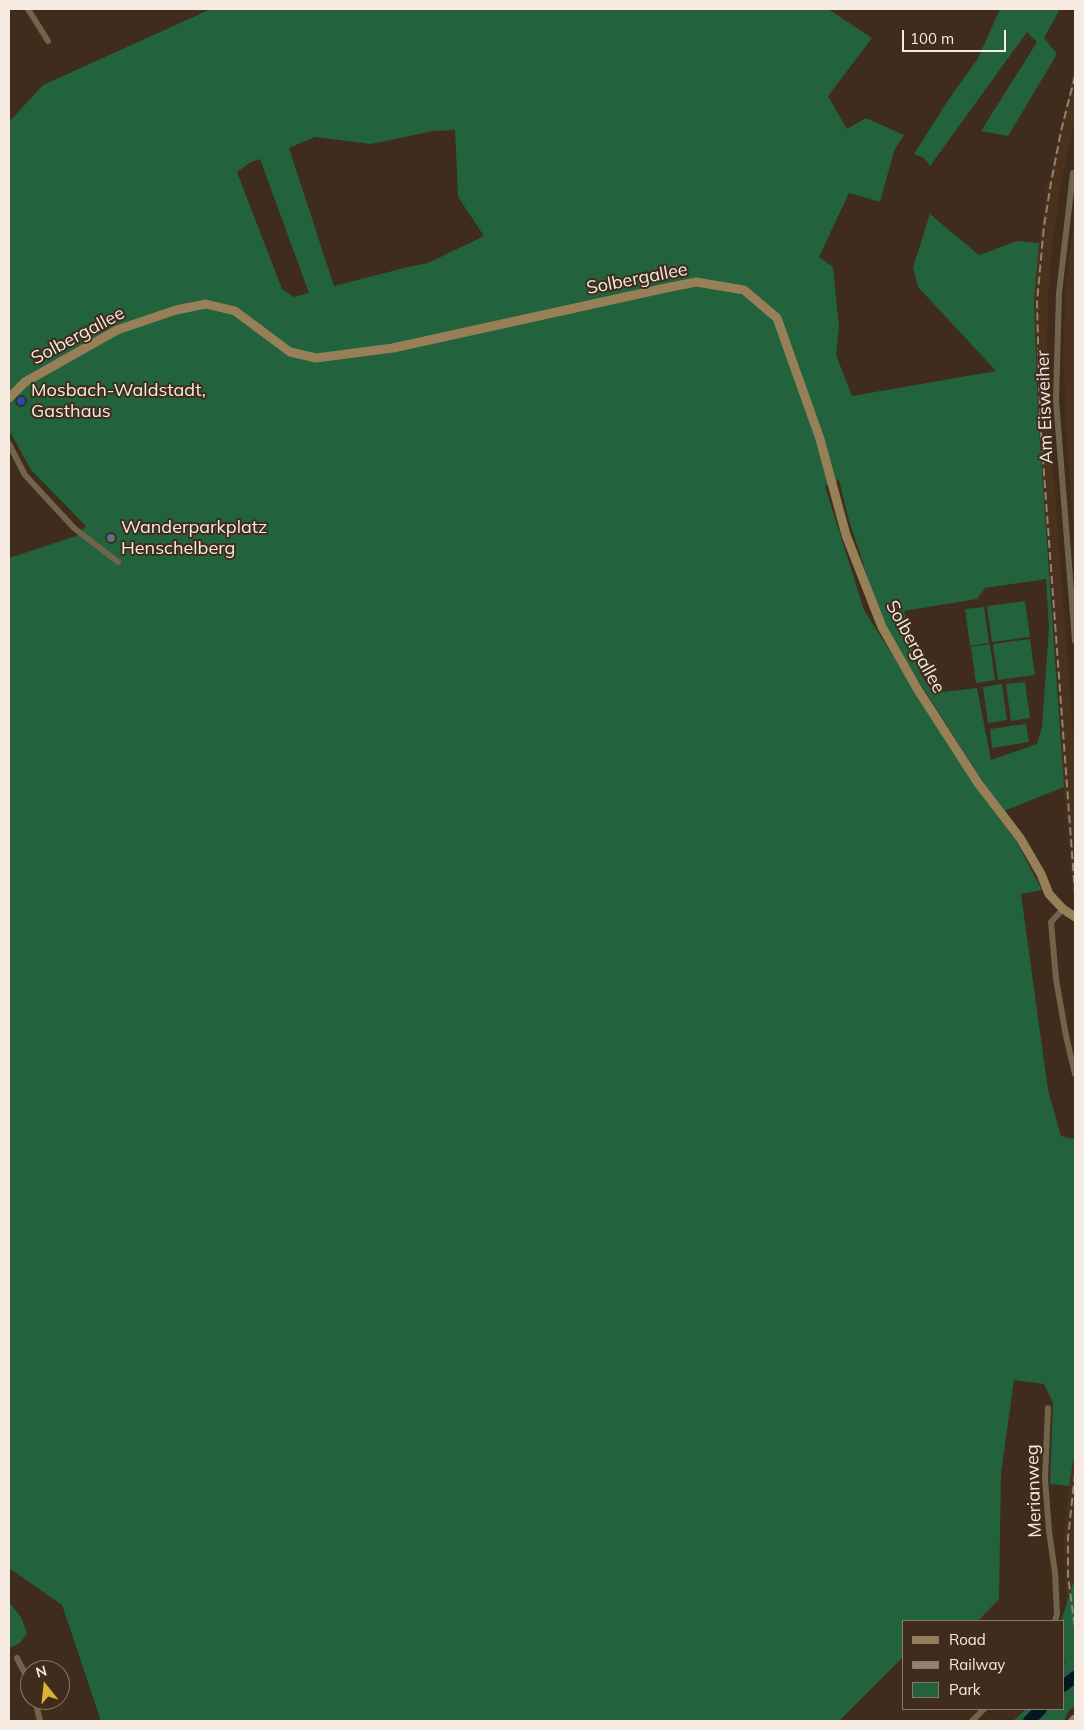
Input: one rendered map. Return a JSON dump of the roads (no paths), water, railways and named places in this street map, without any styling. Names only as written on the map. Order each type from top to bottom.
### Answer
[{"type":"street","points":[[28,9],[48,41]]},
{"type":"street","name":"Am Eisweiher","points":[[1073,173],[1059,293],[1056,400],[1075,641]]},
{"type":"street","name":"Solbergallee","points":[[9,398],[25,382],[117,330],[176,310],[206,304],[234,311],[290,352],[316,358],[393,348],[696,282],[744,290],[777,318],[820,440],[846,536],[882,627],[928,706],[978,783],[1020,838],[1041,874],[1049,894],[1063,909],[1075,916]]},
{"type":"street","points":[[9,444],[25,474],[74,528],[118,562]]},
{"type":"street","points":[[1063,909],[1051,922],[1058,989],[1075,1074]]},
{"type":"street","name":"Merianweg","points":[[1048,1408],[1045,1479],[1049,1531],[1055,1573],[1057,1614],[1055,1620]]},
{"type":"street","points":[[17,1658],[20,1664]]},
{"type":"street","points":[[972,1721],[983,1710]]},
{"type":"waterway","points":[[1064,1685],[1075,1677]]},
{"type":"waterway","points":[[1029,1721],[1040,1710]]},
{"type":"railway","points":[[1075,76],[1061,131],[1051,183],[1044,226],[1037,302],[1040,419],[1075,894]]},
{"type":"railway","points":[[1075,1474],[1068,1538],[1068,1576],[1075,1629]]},
{"type":"place","name":"Mosbach-Waldstadt, Gasthaus","points":[[21,401]]},
{"type":"place","name":"Wanderparkplatz Henschelberg","points":[[111,538]]}]
